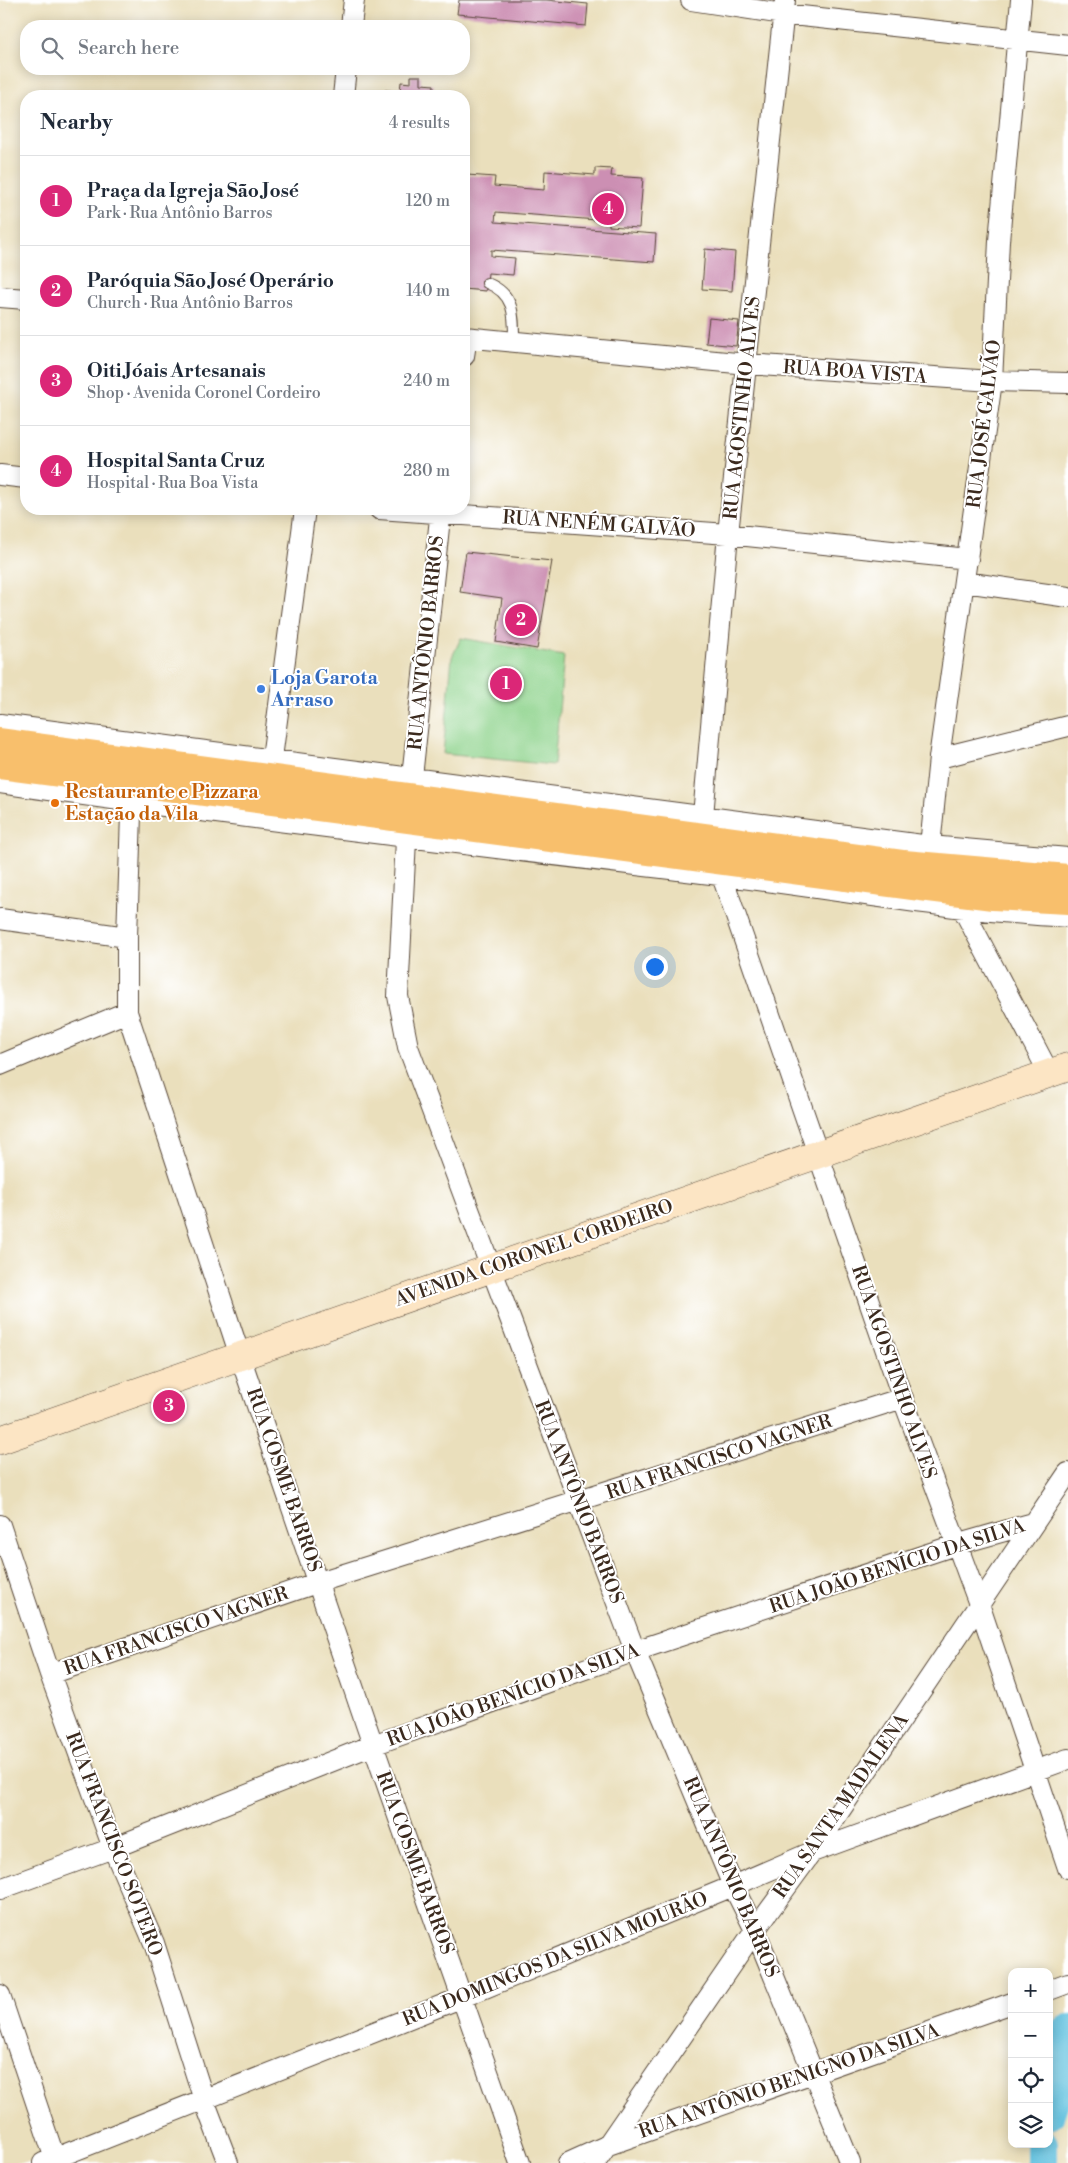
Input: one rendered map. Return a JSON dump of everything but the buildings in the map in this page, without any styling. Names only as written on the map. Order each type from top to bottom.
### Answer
[{"type":"main road","points":[[0,742],[250,786],[422,800],[652,841],[993,896],[1068,900]]},
{"type":"main road","points":[[0,765],[132,792],[250,786],[407,829],[652,841],[959,870],[1068,878]]},
{"type":"street","points":[[352,20],[354,0]]},
{"type":"street","points":[[692,0],[784,7],[1068,45]]},
{"type":"street","name":"RUA JOSÉ GALVÃO","points":[[930,846],[939,758],[992,381],[999,241],[1020,0]]},
{"type":"street","name":"RUA AGOSTINHO ALVES","points":[[703,816],[728,534],[784,7]]},
{"type":"street","points":[[344,90],[345,75]]},
{"type":"street","points":[[0,297],[20,299]]},
{"type":"street","name":"RUA BOA VISTA","points":[[470,337],[747,364],[992,381],[1068,383]]},
{"type":"street","points":[[0,475],[20,477]]},
{"type":"street","name":"RUA NENÉM GALVÃO","points":[[470,513],[728,534],[968,559]]},
{"type":"street","points":[[250,786],[304,515]]},
{"type":"street","name":"RUA ANTÔNIO BARROS","points":[[412,777],[441,515]]},
{"type":"street","points":[[964,582],[1068,597]]},
{"type":"street","points":[[0,724],[250,786],[412,777],[930,846],[1068,858]]},
{"type":"street","points":[[939,758],[1068,726]]},
{"type":"street","points":[[0,783],[132,792]]},
{"type":"street","name":"RUA COSME BARROS","points":[[132,792],[127,937],[127,1012],[240,1356],[319,1582],[373,1745],[520,2163]]},
{"type":"street","points":[[407,829],[722,876],[962,907],[1068,917]]},
{"type":"street","name":"RUA ANTÔNIO BARROS","points":[[407,829],[398,996],[408,1047],[635,1651],[733,1886],[755,1930],[850,2163]]},
{"type":"street","name":"RUA AGOSTINHO ALVES","points":[[722,876],[903,1398],[955,1545],[979,1604],[1068,1868]]},
{"type":"street","points":[[962,907],[1062,1071]]},
{"type":"street","points":[[0,920],[127,937]]},
{"type":"street","points":[[0,1065],[127,1012]]},
{"type":"street","name":"AVENIDA CORONEL CORDEIRO","points":[[0,1440],[491,1267],[1062,1071]]},
{"type":"street","name":"RUA FRANCISCO VAGNER","points":[[50,1674],[319,1582],[578,1502],[903,1398]]},
{"type":"street","name":"RUA SANTA MADALENA","points":[[595,2163],[755,1930],[812,1852],[1068,1473]]},
{"type":"street","name":"RUA JOÃO BENÍCIO DA SILVA","points":[[0,1889],[113,1848],[373,1745],[635,1651],[955,1545],[1033,1523]]},
{"type":"street","name":"RUA FRANCISCO SOTERO","points":[[0,1525],[50,1674],[113,1848],[154,1943],[204,2100],[228,2163]]},
{"type":"street","name":"RUA DOMINGOS DA SILVA MOURÃO","points":[[49,2161],[463,1998],[812,1852],[1068,1760]]},
{"type":"street","points":[[1053,1989],[1068,1983]]},
{"type":"street","points":[[0,1995],[49,2161]]},
{"type":"street","name":"RUA ANTÔNIO BENIGNO DA SILVA","points":[[568,2163],[608,2145],[1008,2004]]},
{"type":"lane","points":[[487,284],[501,288],[510,302],[514,316],[514,341]]},
{"type":"green space","points":[[461,638],[564,656],[554,765],[443,754],[452,657]]},
{"type":"waterway","points":[[1052,2103],[1061,2077],[1063,2038],[1068,2030]]},
{"type":"waterway","points":[[1042,2148],[1042,2163]]},
{"type":"place","name":"Hospital Santa Cruz","points":[[608,209]]},
{"type":"place","name":"Paróquia São José Operário","points":[[521,620]]},
{"type":"place","name":"Praça da Igreja São José","points":[[506,684]]},
{"type":"place","name":"Loja Garota Arraso","points":[[261,689]]},
{"type":"place","name":"Restaurante e Pizzara Estação da Vila","points":[[55,803]]},
{"type":"place","name":"Oiti Jóais Artesanais","points":[[169,1406]]}]
